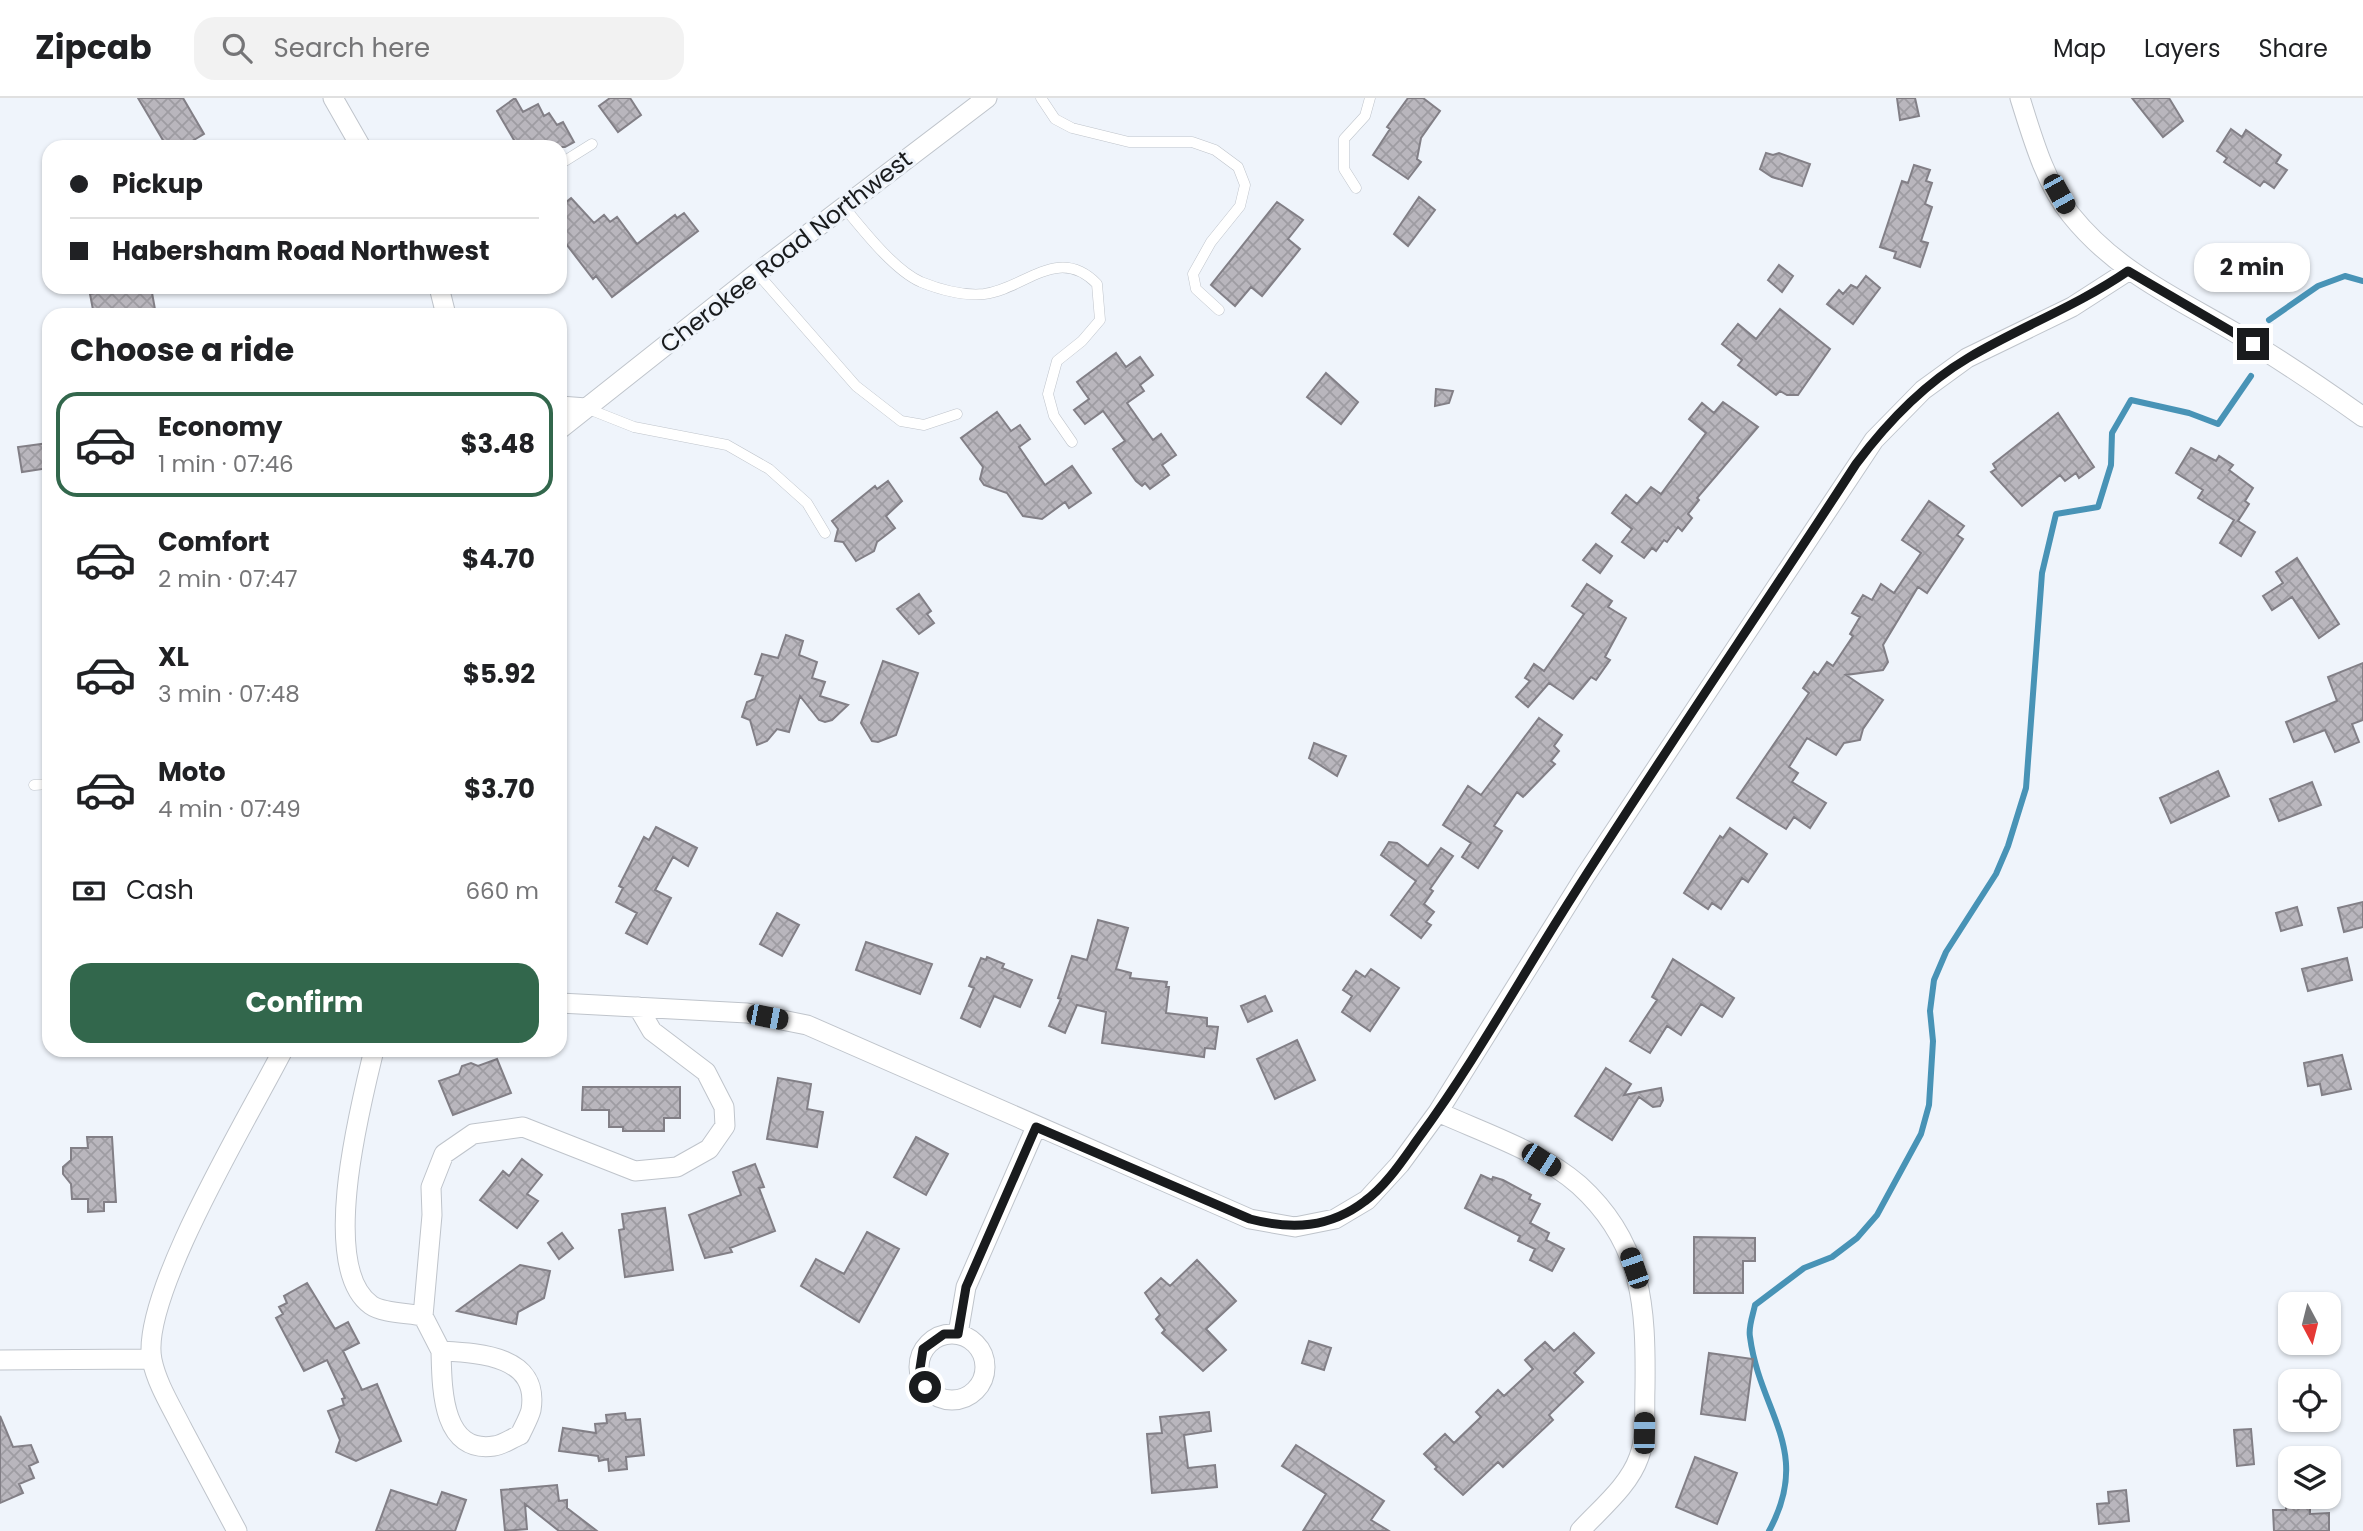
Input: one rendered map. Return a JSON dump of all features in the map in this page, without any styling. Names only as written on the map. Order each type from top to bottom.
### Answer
[{"type":"street","points":[[333,98],[357,140]]},
{"type":"street","name":"Cherokee Road Northwest","points":[[567,417],[586,408],[757,273],[988,98]]},
{"type":"street","points":[[2020,98],[2048,176],[2069,213],[2098,246],[2128,271],[2283,363],[2363,417]]},
{"type":"street","points":[[567,1003],[747,1013],[807,1025],[847,1040],[946,1089],[1250,1219],[1295,1227],[1335,1219],[1367,1200],[1400,1164],[1438,1112],[1586,876],[1874,440],[1923,390],[1967,358],[2073,307],[2128,271]]},
{"type":"street","points":[[441,1351],[478,1353],[512,1363],[528,1382],[531,1410],[520,1435],[494,1446],[467,1442],[450,1424],[442,1394],[441,1351],[423,1316],[432,1215],[431,1188],[444,1154],[473,1134],[523,1127],[635,1171],[677,1167],[709,1149],[725,1126],[724,1107],[706,1072],[652,1031],[638,1007]]},
{"type":"street","points":[[237,1531],[161,1387],[152,1359],[153,1322],[176,1255],[279,1057]]},
{"type":"street","points":[[372,1057],[355,1125],[343,1233],[357,1290],[372,1307],[423,1316]]},
{"type":"street","points":[[1438,1112],[1541,1160],[1577,1183],[1616,1228],[1636,1273],[1646,1332],[1644,1433],[1640,1456],[1622,1485],[1580,1531]]},
{"type":"street","points":[[958,1334],[966,1287],[1036,1127]]},
{"type":"street","points":[[0,1360],[152,1359]]},
{"type":"lane","points":[[1041,98],[1055,119],[1072,128],[1129,142],[1192,142],[1215,150],[1238,167],[1245,185],[1240,206],[1211,242],[1193,274],[1196,289],[1219,310]]},
{"type":"lane","points":[[1356,188],[1345,169],[1344,139],[1365,116],[1370,98]]},
{"type":"lane","points":[[567,160],[592,144]]},
{"type":"lane","points":[[844,207],[878,247],[918,281],[958,293],[986,294],[1060,267],[1083,270],[1097,284],[1100,320],[1082,341],[1057,361],[1048,394],[1054,416],[1072,442]]},
{"type":"lane","points":[[757,273],[856,386],[901,421],[924,425],[957,415]]},
{"type":"lane","points":[[586,408],[634,427],[683,439],[727,445],[769,469],[797,494],[807,503],[825,533]]},
{"type":"lane","points":[[34,785],[42,784]]},
{"type":"building","points":[[138,98],[183,98],[204,134],[194,140],[163,140]]},
{"type":"building","points":[[515,98],[523,112],[538,104],[544,116],[549,113],[557,125],[563,122],[574,142],[567,146],[567,140],[514,140],[497,111]]},
{"type":"building","points":[[610,98],[630,98],[641,115],[618,132],[599,106]]},
{"type":"building","points":[[1408,98],[1423,98],[1440,111],[1421,138],[1417,159],[1421,162],[1408,179],[1373,155],[1390,129],[1387,127]]},
{"type":"building","points":[[1897,98],[1915,98],[1919,116],[1900,120]]},
{"type":"building","points":[[2132,98],[2169,98],[2183,121],[2163,137]]},
{"type":"building","points":[[2231,129],[2242,137],[2246,130],[2281,155],[2276,163],[2287,170],[2274,188],[2264,181],[2260,186],[2224,162],[2227,158],[2217,151]]},
{"type":"building","points":[[1766,153],[1779,153],[1810,164],[1802,186],[1772,177],[1760,169]]},
{"type":"building","points":[[1914,165],[1930,170],[1926,181],[1932,183],[1925,204],[1932,207],[1921,241],[1928,243],[1920,267],[1894,258],[1896,252],[1880,247],[1902,181],[1908,183]]},
{"type":"building","points":[[1419,197],[1435,210],[1408,246],[1394,234]]},
{"type":"building","points":[[571,198],[594,223],[604,215],[610,222],[617,217],[637,244],[675,215],[677,218],[684,213],[698,231],[612,297],[596,276],[593,279],[567,245],[567,201]]},
{"type":"building","points":[[1277,202],[1303,220],[1288,239],[1300,249],[1262,296],[1251,287],[1235,306],[1211,285]]},
{"type":"building","points":[[1779,265],[1793,276],[1782,292],[1768,280]]},
{"type":"building","points":[[1866,276],[1880,288],[1853,324],[1827,304],[1839,290],[1843,294],[1851,285],[1857,288]]},
{"type":"building","points":[[90,294],[152,294],[155,308],[93,308]]},
{"type":"building","points":[[1780,309],[1830,349],[1798,395],[1787,395],[1780,391],[1776,395],[1738,365],[1742,360],[1722,344],[1738,324],[1756,339]]},
{"type":"building","points":[[1116,353],[1126,367],[1140,357],[1153,375],[1140,385],[1144,391],[1127,403],[1153,440],[1161,434],[1176,455],[1162,465],[1169,475],[1150,489],[1145,483],[1142,486],[1136,481],[1113,449],[1125,441],[1103,411],[1085,424],[1074,410],[1089,399],[1077,382]]},
{"type":"building","points":[[1326,373],[1358,402],[1341,424],[1307,397]]},
{"type":"building","points":[[1436,389],[1453,391],[1449,403],[1435,406]]},
{"type":"building","points":[[1723,402],[1758,427],[1697,498],[1699,500],[1688,514],[1692,518],[1682,531],[1678,527],[1667,542],[1664,540],[1656,551],[1652,548],[1644,558],[1622,542],[1632,529],[1612,513],[1626,495],[1637,504],[1651,487],[1661,494],[1706,433],[1689,419],[1702,403],[1714,413]]},
{"type":"building","points":[[997,412],[1011,431],[1020,425],[1030,439],[1019,447],[1045,485],[1072,466],[1091,493],[1069,508],[1065,502],[1042,519],[1023,516],[1007,493],[984,485],[980,479],[983,467],[961,438]]},
{"type":"building","points":[[2058,413],[2094,467],[2079,478],[2076,473],[2065,481],[2060,475],[2022,506],[1991,472],[1996,469],[1993,464]]},
{"type":"building","points":[[42,444],[42,469],[22,472],[18,447]]},
{"type":"building","points":[[2191,448],[2216,461],[2219,456],[2233,465],[2229,470],[2253,488],[2245,501],[2249,504],[2238,521],[2255,532],[2241,556],[2220,543],[2234,520],[2198,498],[2203,490],[2176,473]]},
{"type":"building","points":[[888,481],[902,501],[886,516],[895,528],[877,542],[874,551],[856,561],[843,542],[835,541],[838,529],[832,521],[875,486],[877,489]]},
{"type":"building","points":[[1929,501],[1964,526],[1957,535],[1963,539],[1927,593],[1918,587],[1883,645],[1888,662],[1883,670],[1846,675],[1883,700],[1863,729],[1860,740],[1844,743],[1836,755],[1807,738],[1789,767],[1798,773],[1792,782],[1826,803],[1810,828],[1794,817],[1786,829],[1737,798],[1809,693],[1803,688],[1814,672],[1818,675],[1827,662],[1833,666],[1853,636],[1850,634],[1860,617],[1852,613],[1863,595],[1872,600],[1881,584],[1894,593],[1921,553],[1902,540]]},
{"type":"building","points":[[1596,544],[1612,556],[1600,573],[1583,560]]},
{"type":"building","points":[[2297,558],[2339,624],[2319,638],[2292,597],[2272,610],[2263,596],[2283,583],[2276,572]]},
{"type":"building","points":[[1587,584],[1612,601],[1608,607],[1626,618],[1605,657],[1610,660],[1596,680],[1591,677],[1573,699],[1549,683],[1528,707],[1516,697],[1530,681],[1525,678],[1534,664],[1544,671],[1584,614],[1572,606]]},
{"type":"building","points":[[919,594],[931,611],[927,614],[934,623],[919,634],[897,609]]},
{"type":"building","points":[[786,635],[803,641],[799,655],[817,662],[812,678],[825,682],[820,696],[848,705],[832,720],[825,722],[819,720],[800,696],[789,732],[777,729],[767,741],[757,745],[750,720],[742,717],[747,702],[755,699],[763,676],[755,674],[762,654],[778,658]]},
{"type":"building","points":[[883,661],[918,673],[896,735],[878,742],[872,741],[861,723]]},
{"type":"building","points":[[2363,663],[2363,720],[2352,724],[2359,742],[2335,752],[2325,730],[2294,742],[2286,722],[2337,701],[2328,677]]},
{"type":"building","points":[[1539,718],[1562,735],[1554,746],[1559,751],[1551,761],[1555,764],[1523,797],[1517,792],[1494,826],[1502,831],[1478,868],[1462,857],[1471,843],[1443,825],[1468,786],[1481,795]]},
{"type":"building","points":[[1314,743],[1346,756],[1337,776],[1309,758]]},
{"type":"building","points":[[2218,771],[2229,796],[2171,823],[2160,798]]},
{"type":"building","points":[[2312,782],[2321,805],[2279,821],[2270,799]]},
{"type":"building","points":[[656,827],[697,848],[688,866],[673,857],[655,890],[671,898],[647,944],[626,933],[637,913],[616,902],[623,888],[619,886],[644,837],[649,840]]},
{"type":"building","points":[[1730,828],[1767,854],[1748,882],[1742,878],[1721,909],[1712,903],[1708,909],[1684,893],[1720,836],[1723,838]]},
{"type":"building","points":[[1389,842],[1397,843],[1428,866],[1441,848],[1453,856],[1430,889],[1433,891],[1424,904],[1434,912],[1426,922],[1431,925],[1421,938],[1391,915],[1416,881],[1381,855]]},
{"type":"building","points":[[2363,902],[2363,927],[2344,932],[2338,908]]},
{"type":"building","points":[[2297,907],[2302,925],[2281,931],[2276,913]]},
{"type":"building","points":[[777,913],[799,925],[782,956],[760,944]]},
{"type":"building","points":[[1098,920],[1128,928],[1116,969],[1131,973],[1130,978],[1167,982],[1166,987],[1169,987],[1166,1013],[1207,1018],[1207,1026],[1218,1027],[1215,1049],[1205,1048],[1204,1057],[1102,1043],[1106,1012],[1077,1005],[1065,1033],[1049,1026],[1061,999],[1058,998],[1072,956],[1087,960]]},
{"type":"building","points":[[866,942],[932,964],[920,994],[856,970]]},
{"type":"building","points":[[987,957],[1004,964],[1002,968],[1032,980],[1020,1007],[994,996],[980,1027],[961,1018],[974,988],[969,986],[981,958],[986,960]]},
{"type":"building","points":[[2347,958],[2352,980],[2308,991],[2302,969]]},
{"type":"building","points":[[1673,959],[1734,998],[1722,1017],[1701,1004],[1681,1035],[1667,1026],[1650,1053],[1630,1041],[1657,1000],[1652,997]]},
{"type":"building","points":[[1371,969],[1399,988],[1370,1031],[1342,1012],[1352,996],[1343,990],[1356,971],[1365,977]]},
{"type":"building","points":[[1265,996],[1272,1011],[1248,1022],[1241,1006]]},
{"type":"building","points":[[1297,1040],[1315,1080],[1275,1099],[1257,1059]]},
{"type":"building","points":[[2342,1055],[2351,1089],[2322,1095],[2320,1084],[2308,1086],[2304,1063]]},
{"type":"building","points":[[497,1059],[511,1093],[453,1115],[439,1081],[459,1074],[462,1066],[471,1063],[478,1066]]},
{"type":"building","points":[[1606,1068],[1631,1084],[1624,1095],[1661,1088],[1663,1100],[1660,1106],[1653,1107],[1639,1097],[1612,1140],[1575,1116]]},
{"type":"building","points":[[778,1078],[811,1084],[807,1109],[823,1112],[817,1147],[767,1139]]},
{"type":"building","points":[[583,1087],[680,1087],[680,1118],[664,1118],[664,1131],[623,1131],[623,1127],[609,1127],[609,1110],[582,1110]]},
{"type":"building","points":[[87,1137],[112,1137],[116,1202],[104,1202],[104,1211],[88,1212],[88,1199],[72,1199],[71,1184],[63,1174],[63,1167],[71,1160],[71,1148],[88,1148]]},
{"type":"building","points":[[916,1137],[948,1154],[926,1195],[894,1177]]},
{"type":"building","points":[[522,1159],[542,1175],[527,1194],[538,1201],[517,1228],[480,1200],[503,1171],[509,1176]]},
{"type":"building","points":[[755,1164],[764,1187],[759,1188],[775,1231],[730,1248],[732,1252],[705,1258],[689,1215],[741,1195],[733,1172]]},
{"type":"building","points":[[1481,1175],[1492,1180],[1493,1177],[1503,1180],[1531,1195],[1529,1199],[1540,1204],[1530,1223],[1549,1233],[1546,1240],[1564,1249],[1552,1271],[1530,1260],[1535,1249],[1518,1241],[1520,1236],[1465,1208]]},
{"type":"building","points":[[665,1208],[673,1270],[625,1277],[619,1230],[624,1229],[622,1214]]},
{"type":"building","points":[[867,1232],[899,1249],[859,1322],[801,1286],[816,1259],[844,1274]]},
{"type":"building","points":[[562,1233],[573,1248],[559,1259],[548,1243]]},
{"type":"building","points":[[1694,1237],[1755,1238],[1755,1261],[1743,1261],[1743,1293],[1694,1293]]},
{"type":"building","points":[[1197,1260],[1236,1301],[1206,1329],[1226,1350],[1203,1371],[1162,1333],[1165,1330],[1156,1319],[1160,1315],[1145,1293],[1161,1278],[1170,1286]]},
{"type":"building","points":[[520,1265],[550,1271],[544,1298],[518,1312],[516,1324],[457,1311]]},
{"type":"building","points":[[307,1283],[335,1329],[348,1322],[359,1343],[343,1351],[362,1390],[377,1384],[401,1441],[356,1461],[336,1452],[340,1440],[328,1411],[344,1405],[342,1399],[345,1398],[327,1360],[304,1371],[276,1318],[283,1314],[279,1307],[287,1303],[284,1296]]},
{"type":"building","points":[[1574,1333],[1594,1353],[1574,1373],[1583,1382],[1549,1415],[1553,1420],[1503,1467],[1498,1462],[1463,1495],[1435,1469],[1437,1467],[1424,1454],[1445,1434],[1454,1443],[1481,1417],[1476,1412],[1498,1390],[1504,1396],[1533,1369],[1525,1360],[1545,1342],[1554,1351]]},
{"type":"building","points":[[1309,1341],[1331,1348],[1324,1370],[1302,1363]]},
{"type":"building","points":[[1709,1353],[1753,1359],[1745,1420],[1701,1414]]},
{"type":"building","points":[[1209,1412],[1211,1431],[1184,1435],[1188,1468],[1215,1465],[1217,1487],[1152,1493],[1147,1434],[1162,1433],[1160,1417]]},
{"type":"building","points":[[625,1413],[626,1420],[640,1419],[644,1455],[626,1457],[627,1469],[609,1471],[608,1459],[599,1461],[598,1456],[559,1451],[563,1428],[596,1433],[595,1424],[607,1423],[606,1415]]},
{"type":"building","points":[[0,1416],[13,1447],[31,1445],[38,1462],[29,1466],[34,1478],[19,1484],[23,1493],[0,1503]]},
{"type":"building","points":[[2251,1429],[2254,1464],[2237,1466],[2234,1430]]},
{"type":"building","points":[[1296,1445],[1384,1501],[1371,1520],[1389,1531],[1303,1531],[1326,1494],[1282,1466]]},
{"type":"building","points":[[1695,1457],[1737,1473],[1717,1524],[1676,1507]]},
{"type":"building","points":[[557,1485],[559,1501],[567,1500],[567,1508],[597,1531],[559,1531],[525,1504],[527,1529],[505,1531],[501,1490]]},
{"type":"building","points":[[391,1490],[437,1505],[442,1492],[466,1500],[455,1531],[376,1531]]},
{"type":"building","points":[[2126,1490],[2129,1521],[2099,1524],[2097,1504],[2109,1503],[2108,1492]]},
{"type":"building","points":[[2310,1509],[2310,1514],[2329,1513],[2329,1531],[2274,1531],[2273,1510]]},
{"type":"waterway","points":[[2269,320],[2318,286],[2345,276],[2363,281]]},
{"type":"waterway","points":[[1769,1531],[1781,1503],[1786,1477],[1785,1454],[1780,1432],[1755,1364],[1750,1337],[1755,1305],[1804,1268],[1832,1257],[1857,1238],[1877,1215],[1921,1134],[1929,1105],[1933,1041],[1930,1011],[1934,980],[1946,952],[1996,874],[2008,846],[2026,788],[2042,573],[2056,514],[2098,507],[2111,465],[2112,433],[2131,400],[2189,413],[2218,424],[2251,376]]},
{"type":"route","points":[[925,1387],[919,1375],[923,1349],[944,1334],[958,1334],[966,1287],[1036,1127],[1250,1219],[1270,1224],[1295,1227],[1317,1224],[1335,1219],[1367,1200],[1400,1164],[1438,1112],[1586,876],[1856,464],[1874,440],[1923,390],[1967,358],[2073,307],[2128,271],[2253,344]]}]
